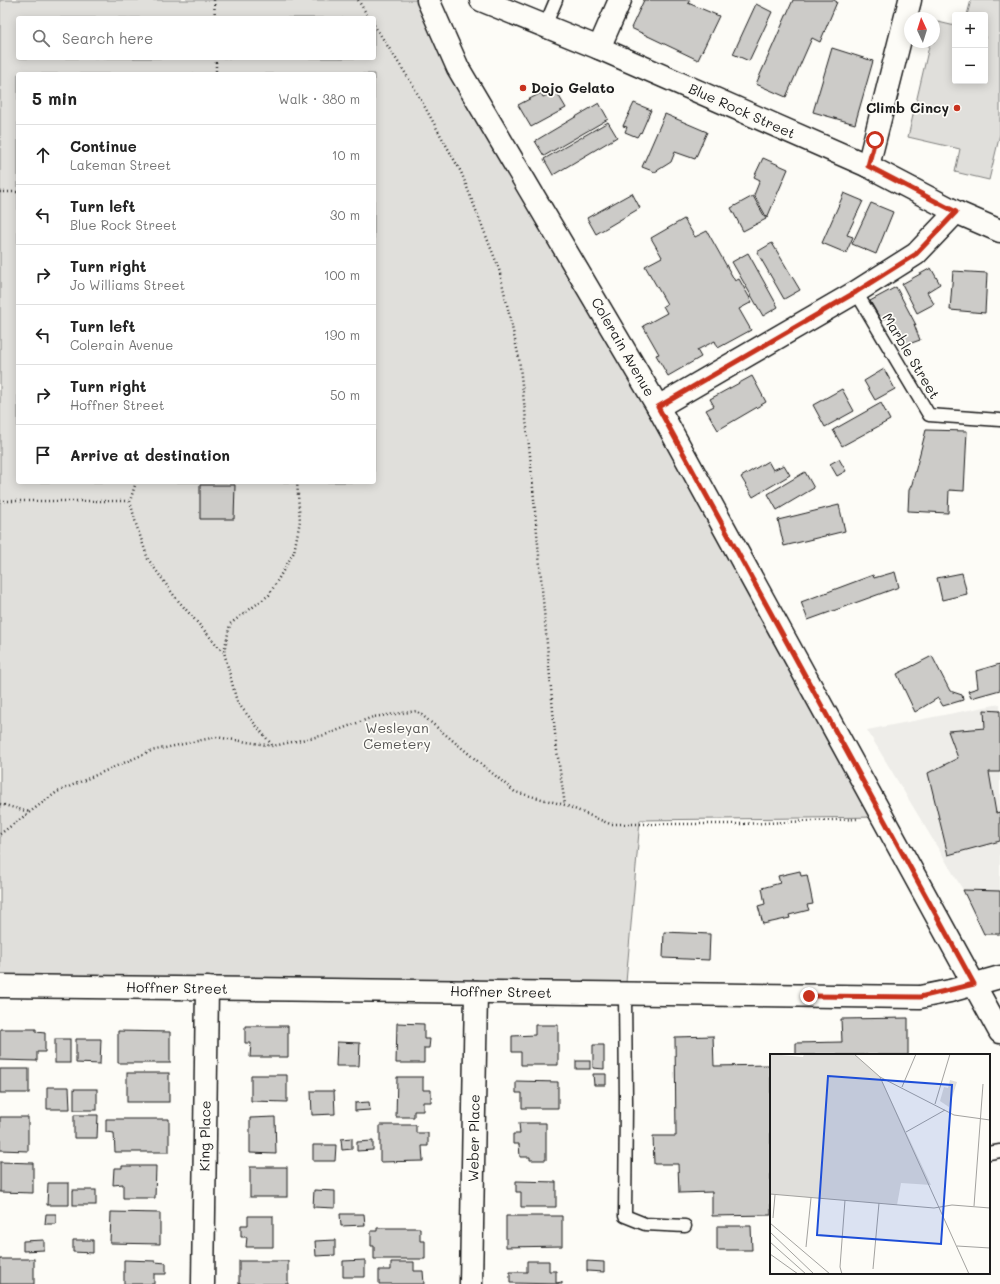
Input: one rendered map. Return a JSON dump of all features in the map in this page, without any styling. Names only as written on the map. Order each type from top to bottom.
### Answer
[{"type":"street","name":"Colerain Avenue","points":[[428,0],[458,68],[658,407],[1000,1032]]},
{"type":"street","points":[[599,48],[620,0]]},
{"type":"street","points":[[868,166],[910,0]]},
{"type":"street","name":"Blue Rock Street","points":[[486,1],[599,48],[868,166],[956,212],[1000,231]]},
{"type":"street","points":[[658,407],[856,292],[916,254],[956,212]]},
{"type":"street","name":"Hoffner Street","points":[[0,986],[920,997],[1000,977]]},
{"type":"street","name":"King Place","points":[[203,1284],[207,988]]},
{"type":"street","name":"Weber Place","points":[[471,1284],[476,992]]},
{"type":"lane","points":[[545,26],[556,0]]},
{"type":"lane","name":"Marble Street","points":[[856,292],[929,415],[1000,420]]},
{"type":"lane","points":[[625,994],[625,1216],[645,1224],[685,1226]]},
{"type":"lane","points":[[990,1153],[1000,1151]]},
{"type":"path","points":[[214,0],[215,16]]},
{"type":"path","points":[[358,0],[369,16]]},
{"type":"path","points":[[376,28],[411,82],[461,172],[499,269],[519,358],[530,456],[556,744],[565,806]]},
{"type":"path","points":[[216,60],[216,72]]},
{"type":"path","points":[[0,192],[16,192]]},
{"type":"path","points":[[135,484],[130,501],[148,559],[175,597],[224,652]]},
{"type":"path","points":[[273,746],[237,702],[224,652],[230,624],[269,595],[294,552],[300,521],[297,484]]},
{"type":"path","points":[[0,501],[130,501]]},
{"type":"path","points":[[0,834],[57,792],[151,750],[216,736],[273,746],[325,735],[373,717],[416,711],[514,792],[565,806],[610,824],[742,824],[883,818]]},
{"type":"path","points":[[0,804],[31,812]]},
{"type":"shaded area","points":[[1000,704],[1000,934],[984,934],[963,890],[867,730]]},
{"type":"green space","name":"Wesleyan Cemetery","points":[[0,0],[428,0],[883,817],[640,820],[625,994],[0,986]]},
{"type":"green space","name":"Climb Cincy","points":[[971,0],[1000,0],[1000,134],[989,180],[955,172],[960,149],[908,137],[929,48],[940,48],[940,22],[952,25],[952,84],[988,84],[988,12],[968,12]]},
{"type":"building","points":[[644,0],[690,0],[688,3],[719,16],[698,60],[631,28]]},
{"type":"building","points":[[793,0],[834,0],[837,2],[820,42],[812,38],[786,97],[756,84]]},
{"type":"building","points":[[756,4],[772,12],[749,61],[733,54]]},
{"type":"building","points":[[832,48],[873,61],[855,124],[813,112]]},
{"type":"building","points":[[556,91],[566,108],[531,127],[518,105],[541,93],[543,97]]},
{"type":"building","points":[[599,103],[608,119],[544,156],[535,141]]},
{"type":"building","points":[[634,103],[651,110],[641,133],[640,132],[637,137],[625,132],[627,127],[623,126]]},
{"type":"building","points":[[665,114],[707,132],[695,159],[675,152],[671,162],[655,172],[642,167]]},
{"type":"building","points":[[608,122],[617,137],[553,175],[544,159]]},
{"type":"building","points":[[763,158],[788,169],[767,218],[754,195],[760,180],[754,177]]},
{"type":"building","points":[[632,193],[640,208],[596,234],[587,218]]},
{"type":"building","points":[[844,193],[863,201],[847,235],[853,237],[846,253],[822,243]]},
{"type":"building","points":[[753,196],[766,219],[743,231],[731,208]]},
{"type":"building","points":[[871,203],[893,212],[876,254],[852,244]]},
{"type":"building","points":[[684,219],[695,237],[707,231],[735,281],[739,279],[752,302],[739,309],[751,330],[718,348],[715,341],[697,350],[701,357],[668,376],[656,355],[659,354],[643,326],[667,313],[663,306],[667,304],[645,266],[662,257],[651,238]]},
{"type":"building","points":[[772,243],[800,290],[784,299],[757,252]]},
{"type":"building","points":[[748,253],[778,307],[763,316],[732,262]]},
{"type":"building","points":[[931,268],[940,284],[927,292],[934,304],[917,313],[902,284]]},
{"type":"building","points":[[953,271],[987,273],[985,313],[950,310]]},
{"type":"building","points":[[896,287],[916,325],[914,324],[920,340],[906,345],[903,333],[900,335],[889,316],[881,320],[870,301]]},
{"type":"building","points":[[884,369],[895,389],[875,400],[864,381]]},
{"type":"building","points":[[752,376],[766,402],[718,430],[706,410],[714,406],[710,399]]},
{"type":"building","points":[[842,389],[854,411],[825,427],[813,405]]},
{"type":"building","points":[[881,403],[890,420],[842,446],[833,430]]},
{"type":"building","points":[[926,430],[967,431],[964,491],[949,490],[948,513],[908,511],[909,490],[912,484]]},
{"type":"building","points":[[839,459],[846,471],[837,476],[830,464]]},
{"type":"building","points":[[768,461],[773,470],[784,465],[790,475],[753,497],[741,477]]},
{"type":"building","points":[[805,472],[814,488],[777,510],[768,494]]},
{"type":"building","points":[[200,485],[235,485],[234,519],[200,519]]},
{"type":"building","points":[[839,505],[845,531],[784,546],[778,520]]},
{"type":"building","points":[[895,572],[899,587],[808,620],[801,602],[873,575],[874,578]]},
{"type":"building","points":[[962,573],[967,594],[942,600],[937,578]]},
{"type":"building","points":[[932,656],[950,691],[962,695],[963,700],[943,706],[938,698],[915,712],[897,674]]},
{"type":"building","points":[[1000,664],[1000,690],[971,698],[968,691],[978,688],[976,671]]},
{"type":"building","points":[[984,710],[1000,711],[1000,772],[989,772],[996,813],[1000,812],[1000,841],[948,855],[928,773],[958,758],[948,731],[985,728]]},
{"type":"building","points":[[800,871],[801,876],[807,875],[813,904],[807,905],[809,910],[789,915],[790,918],[763,924],[758,906],[765,904],[762,888],[780,883],[778,876]]},
{"type":"building","points":[[963,890],[1000,891],[1000,934],[984,934]]},
{"type":"building","points":[[664,932],[710,934],[709,960],[663,958]]},
{"type":"building","points":[[908,1018],[908,1054],[796,1054],[796,1043],[842,1042],[841,1019]]},
{"type":"building","points":[[397,1023],[424,1024],[424,1039],[430,1039],[429,1048],[424,1048],[424,1063],[396,1063]]},
{"type":"building","points":[[535,1025],[558,1025],[558,1065],[521,1065],[521,1052],[512,1052],[512,1036],[535,1035]]},
{"type":"building","points":[[245,1026],[288,1026],[288,1057],[250,1057],[251,1043],[245,1043]]},
{"type":"building","points":[[0,1029],[36,1029],[36,1032],[45,1033],[45,1052],[37,1052],[37,1061],[0,1060]]},
{"type":"building","points":[[118,1031],[170,1032],[170,1063],[118,1063]]},
{"type":"building","points":[[713,1036],[714,1066],[770,1065],[770,1215],[712,1216],[712,1192],[679,1193],[678,1164],[654,1164],[653,1136],[676,1136],[675,1037]]},
{"type":"building","points":[[55,1039],[70,1039],[70,1063],[55,1063]]},
{"type":"building","points":[[76,1039],[101,1039],[100,1064],[76,1063]]},
{"type":"building","points":[[337,1042],[360,1043],[359,1066],[336,1066]]},
{"type":"building","points":[[593,1045],[604,1045],[604,1069],[593,1068]]},
{"type":"building","points":[[576,1061],[590,1061],[590,1069],[576,1069]]},
{"type":"building","points":[[0,1069],[29,1069],[29,1093],[0,1093]]},
{"type":"building","points":[[127,1073],[169,1073],[169,1102],[127,1102]]},
{"type":"building","points":[[593,1074],[606,1074],[606,1085],[594,1085]]},
{"type":"building","points":[[251,1075],[287,1075],[287,1102],[251,1101]]},
{"type":"building","points":[[397,1077],[423,1077],[423,1090],[431,1090],[431,1102],[423,1102],[423,1111],[414,1111],[414,1117],[396,1117]]},
{"type":"building","points":[[516,1081],[558,1082],[558,1108],[522,1108],[522,1093],[516,1093]]},
{"type":"building","points":[[47,1087],[69,1087],[70,1109],[47,1109]]},
{"type":"building","points":[[74,1089],[97,1089],[97,1110],[74,1110]]},
{"type":"building","points":[[311,1091],[334,1091],[335,1114],[312,1115]]},
{"type":"building","points":[[369,1102],[370,1110],[355,1111],[355,1103]]},
{"type":"building","points":[[74,1115],[98,1115],[97,1138],[74,1138]]},
{"type":"building","points":[[0,1117],[28,1117],[28,1151],[0,1150]]},
{"type":"building","points":[[275,1117],[276,1154],[250,1153],[250,1118]]},
{"type":"building","points":[[106,1119],[169,1119],[169,1152],[115,1152],[114,1133],[106,1132]]},
{"type":"building","points":[[519,1123],[546,1123],[546,1160],[530,1160],[530,1157],[520,1157],[519,1144],[513,1144],[513,1134],[520,1134]]},
{"type":"building","points":[[380,1125],[416,1125],[416,1133],[428,1133],[428,1146],[422,1146],[423,1161],[380,1162]]},
{"type":"building","points":[[352,1138],[352,1149],[342,1150],[341,1139]]},
{"type":"building","points":[[373,1141],[373,1150],[357,1151],[357,1142]]},
{"type":"building","points":[[313,1145],[336,1145],[335,1161],[313,1161]]},
{"type":"building","points":[[0,1162],[33,1163],[33,1193],[0,1192]]},
{"type":"building","points":[[122,1166],[156,1166],[155,1198],[123,1198],[123,1184],[113,1185],[114,1168],[122,1168]]},
{"type":"building","points":[[250,1167],[287,1167],[287,1197],[250,1197]]},
{"type":"building","points":[[516,1181],[556,1182],[556,1207],[521,1207],[521,1192],[516,1192]]},
{"type":"building","points":[[48,1183],[69,1183],[69,1205],[47,1205]]},
{"type":"building","points":[[73,1190],[96,1190],[96,1205],[73,1205]]},
{"type":"building","points":[[314,1190],[335,1191],[335,1208],[313,1207]]},
{"type":"building","points":[[111,1212],[160,1213],[160,1244],[110,1243]]},
{"type":"building","points":[[46,1214],[56,1214],[56,1224],[45,1224]]},
{"type":"building","points":[[340,1214],[364,1214],[365,1225],[341,1226]]},
{"type":"building","points":[[248,1216],[273,1216],[273,1247],[246,1247],[247,1237],[241,1237],[241,1225],[248,1225]]},
{"type":"building","points":[[506,1216],[562,1216],[562,1246],[506,1247]]},
{"type":"building","points":[[717,1226],[751,1226],[752,1250],[717,1250]]},
{"type":"building","points":[[377,1228],[420,1228],[420,1241],[425,1241],[425,1259],[374,1259],[374,1246],[371,1246],[371,1231],[377,1231]]},
{"type":"building","points":[[44,1240],[44,1250],[23,1251],[23,1241]]},
{"type":"building","points":[[73,1240],[93,1240],[93,1253],[73,1252]]},
{"type":"building","points":[[335,1240],[335,1255],[316,1256],[315,1241]]},
{"type":"building","points":[[0,1259],[34,1259],[34,1284],[0,1284]]},
{"type":"building","points":[[124,1260],[155,1261],[166,1263],[166,1274],[154,1274],[154,1284],[124,1284]]},
{"type":"building","points":[[365,1260],[365,1277],[343,1277],[343,1261]]},
{"type":"building","points":[[239,1261],[288,1261],[288,1284],[239,1284]]},
{"type":"building","points":[[527,1261],[549,1261],[549,1271],[556,1271],[556,1283],[562,1282],[562,1284],[510,1283],[510,1272],[527,1272]]},
{"type":"building","points":[[587,1261],[604,1262],[604,1272],[587,1271]]},
{"type":"building","points":[[391,1262],[414,1262],[414,1271],[423,1271],[424,1284],[379,1284],[379,1270],[391,1270]]},
{"type":"place","name":"Dojo Gelato","points":[[523,88]]},
{"type":"place","name":"Climb Cincy","points":[[957,108]]},
{"type":"route","points":[[809,996],[920,997],[974,984],[658,407],[856,292],[916,254],[956,212],[868,166],[875,140]]}]
